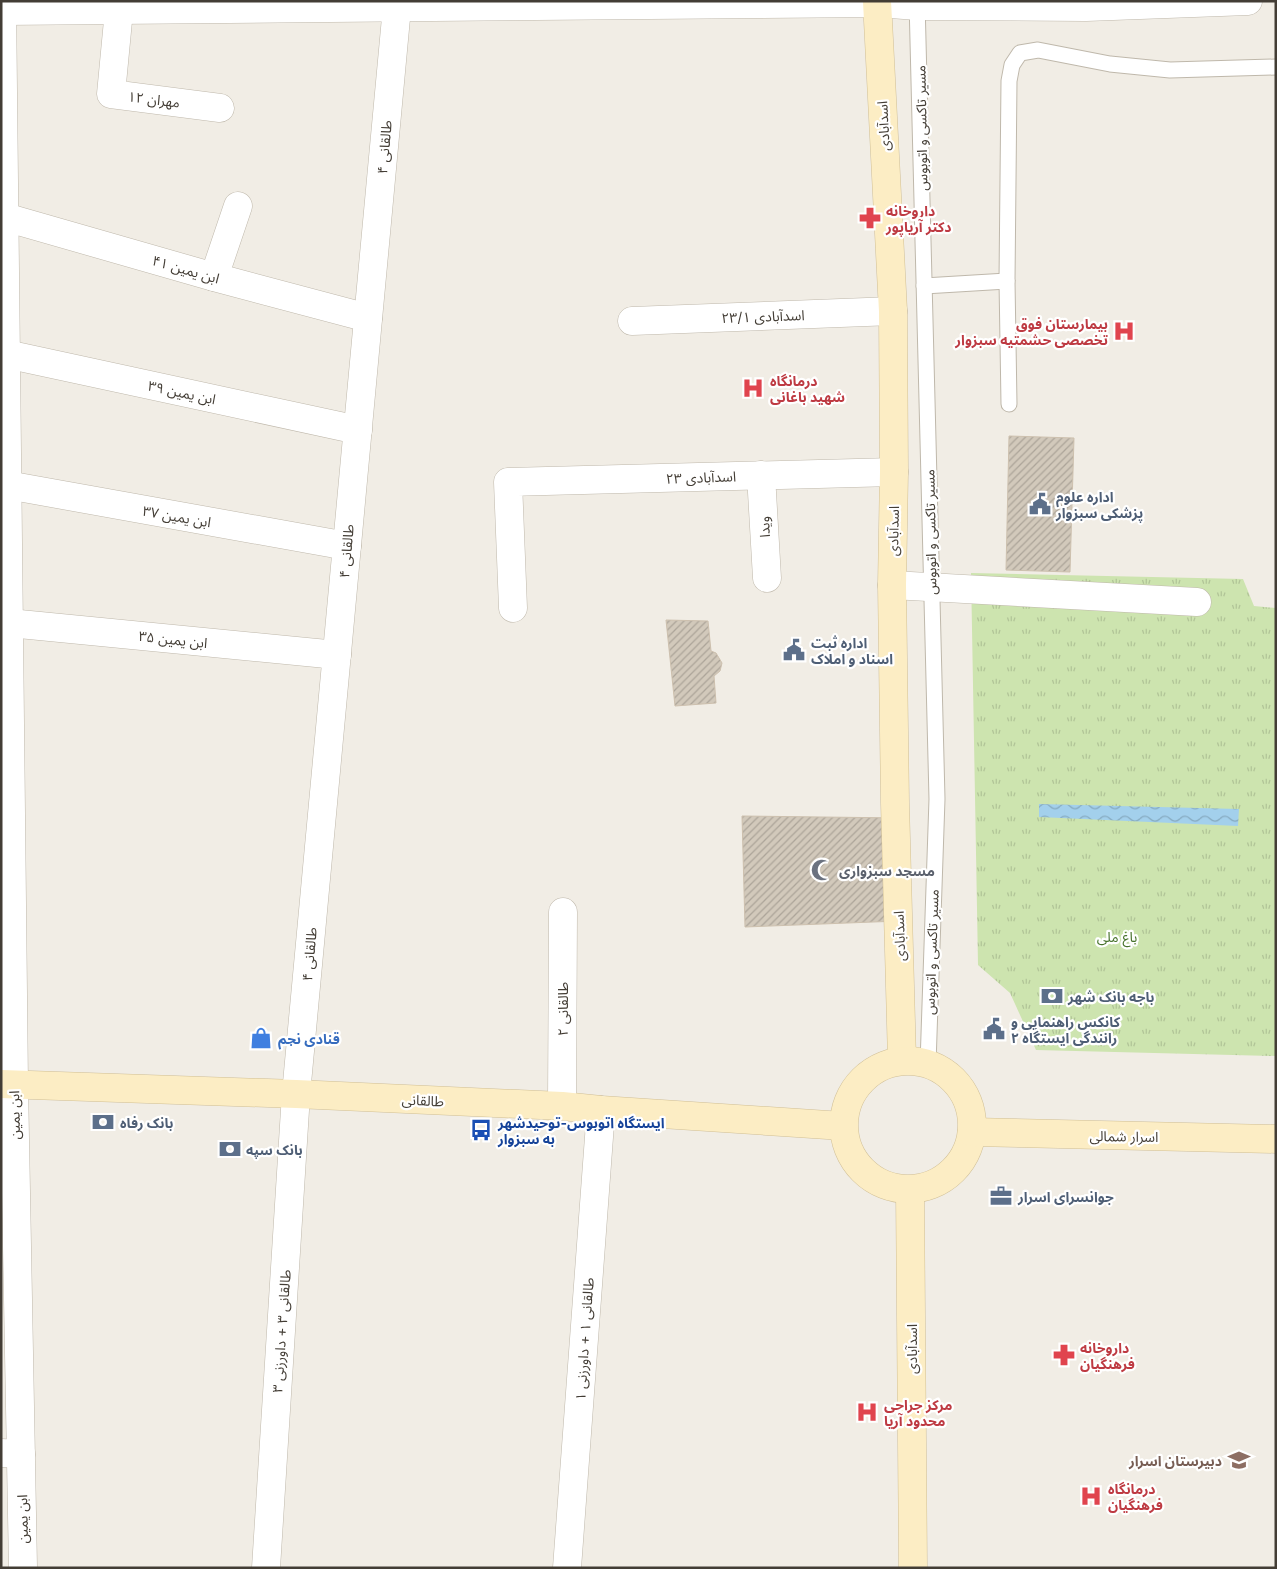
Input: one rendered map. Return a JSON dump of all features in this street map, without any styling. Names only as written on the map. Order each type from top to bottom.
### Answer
[{"type":"main road","name":"اسدآبادی","points":[[876,2],[893,311],[894,472],[892,585],[896,803],[915,1062]]},
{"type":"main road","points":[[915,1062],[947,1073],[961,1089],[970,1109],[972,1132],[965,1154],[951,1173],[932,1185],[910,1190],[885,1185],[864,1172],[849,1151],[843,1126],[847,1102],[860,1081],[879,1067],[915,1062]]},
{"type":"main road","name":"طالقانی","points":[[8,1085],[296,1094],[562,1106],[843,1126]]},
{"type":"main road","name":"اسرار شمالی","points":[[972,1132],[1276,1139]]},
{"type":"main road","name":"اسدآبادی","points":[[910,1190],[913,1568]]},
{"type":"street","points":[[2,8],[119,10],[341,5],[397,7],[876,2],[918,4],[1086,4],[1248,1]]},
{"type":"street","name":"طالقانی ۴","points":[[296,1094],[397,7]]},
{"type":"street","name":"ابن یمین","points":[[2,8],[4,370],[9,622],[5,669],[11,1453],[23,1568]]},
{"type":"street","name":"مهران ۱۲","points":[[119,10],[111,94],[220,108]]},
{"type":"street","points":[[214,277],[238,206]]},
{"type":"street","name":"ابن یمین ۴۱","points":[[3,217],[214,277],[368,318]]},
{"type":"street","name":"اسدآبادی ۲۳/۱","points":[[632,321],[893,311]]},
{"type":"street","name":"ابن یمین ۳۹","points":[[4,370],[358,430]]},
{"type":"street","name":"اسدآبادی ۲۳","points":[[513,608],[508,482],[894,472]]},
{"type":"street","name":"ویدا","points":[[762,475],[767,578]]},
{"type":"street","name":"ابن یمین ۳۷","points":[[7,485],[347,546]]},
{"type":"street","points":[[892,585],[1197,602]]},
{"type":"street","name":"ابن یمین ۳۵","points":[[9,622],[337,655]]},
{"type":"street","name":"طالقانی ۲","points":[[562,1106],[563,912]]},
{"type":"street","name":"طالقانی ۳ + داورزنی ۳","points":[[266,1568],[296,1094]]},
{"type":"street","name":"طالقانی ۱ + داورزنی ۱","points":[[567,1568],[601,1110]]},
{"type":"lane","name":"مسیر تاکسی و اتوبوس","points":[[915,1062],[937,799],[918,4]]},
{"type":"lane","points":[[1009,404],[1007,281],[1009,81],[1012,65],[1020,53],[1038,50],[1110,64],[1170,70],[1276,67]]},
{"type":"lane","points":[[924,286],[1007,281]]},
{"type":"green space","name":"باغ ملی","points":[[971,573],[1243,579],[1254,606],[1276,608],[1276,1056],[1036,1050],[1010,993],[978,965]]},
{"type":"water","points":[[1039,804],[1239,809],[1238,826],[1039,817]]},
{"type":"building","name":"اداره علوم پزشکی سبزوار","points":[[1009,436],[1074,438],[1070,572],[1006,570]]},
{"type":"building","points":[[666,620],[708,621],[711,651],[716,653],[722,663],[720,671],[714,676],[716,703],[675,706]]},
{"type":"building","name":"مسجد سبزواری","points":[[742,816],[902,818],[899,921],[745,927]]},
{"type":"place","name":"داروخانه دکتر آریاپور","points":[[870,218]]},
{"type":"place","name":"بیمارستان فوق تخصصی حشمتیه سبزوار","points":[[1124,331]]},
{"type":"place","name":"درمانگاه شهید باغانی","points":[[753,388]]},
{"type":"place","name":"اداره علوم پزشکی سبزوار","points":[[1040,504]]},
{"type":"place","name":"اداره ثبت اسناد و املاک","points":[[794,650]]},
{"type":"place","name":"مسجد سبزواری","points":[[822,870]]},
{"type":"place","name":"باجه بانک شهر","points":[[1052,996]]},
{"type":"place","name":"کانکس راهنمایی و رانندگی ایستگاه ۲","points":[[994,1029]]},
{"type":"place","name":"قنادی نجم","points":[[261,1038]]},
{"type":"place","name":"بانک رفاه","points":[[103,1122]]},
{"type":"place","name":"ایستگاه اتوبوس-توحیدشهر به سبزوار","points":[[481,1130]]},
{"type":"place","name":"بانک سپه","points":[[230,1149]]},
{"type":"place","name":"جوانسرای اسرار","points":[[1001,1196]]},
{"type":"place","name":"داروخانه فرهنگیان","points":[[1064,1355]]},
{"type":"place","name":"مرکز جراحی محدود آریا","points":[[867,1412]]},
{"type":"place","name":"دبیرستان اسرار","points":[[1239,1460]]},
{"type":"place","name":"درمانگاه فرهنگیان","points":[[1091,1496]]}]
